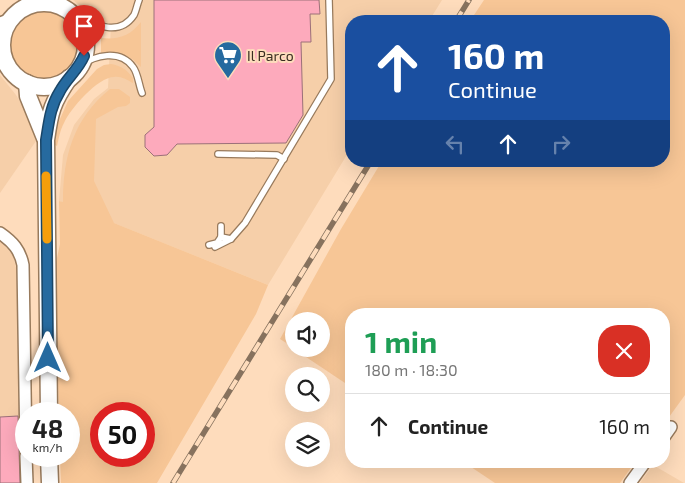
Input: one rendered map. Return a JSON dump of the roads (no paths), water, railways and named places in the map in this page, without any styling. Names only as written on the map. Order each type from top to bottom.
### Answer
[{"type":"main road","points":[[49,402],[46,140],[50,110],[59,92],[80,66],[86,44],[80,23],[66,7],[44,3],[26,4],[5,21],[2,57],[18,78],[37,86],[48,86],[59,84],[69,78]]},
{"type":"main road","points":[[27,83],[28,96],[46,140]]},
{"type":"main road","points":[[49,467],[50,483]]},
{"type":"street","points":[[3,235],[15,245],[24,265],[25,402]]},
{"type":"street","points":[[26,467],[27,483]]},
{"type":"street","points":[[630,483],[641,468]]},
{"type":"lane","points":[[66,7],[98,26],[111,28],[122,26],[134,15],[138,0]]},
{"type":"lane","points":[[221,226],[221,237],[212,246],[231,239],[245,223],[331,79],[329,0]]},
{"type":"lane","points":[[80,66],[89,59],[105,54],[122,58],[133,67],[142,93]]},
{"type":"lane","points":[[218,154],[277,154],[284,159]]},
{"type":"lane","points":[[221,237],[231,239]]},
{"type":"railway","points":[[460,15],[469,0]]},
{"type":"railway","points":[[173,483],[367,167]]},
{"type":"place","name":"Il Parco","points":[[228,79]]}]
